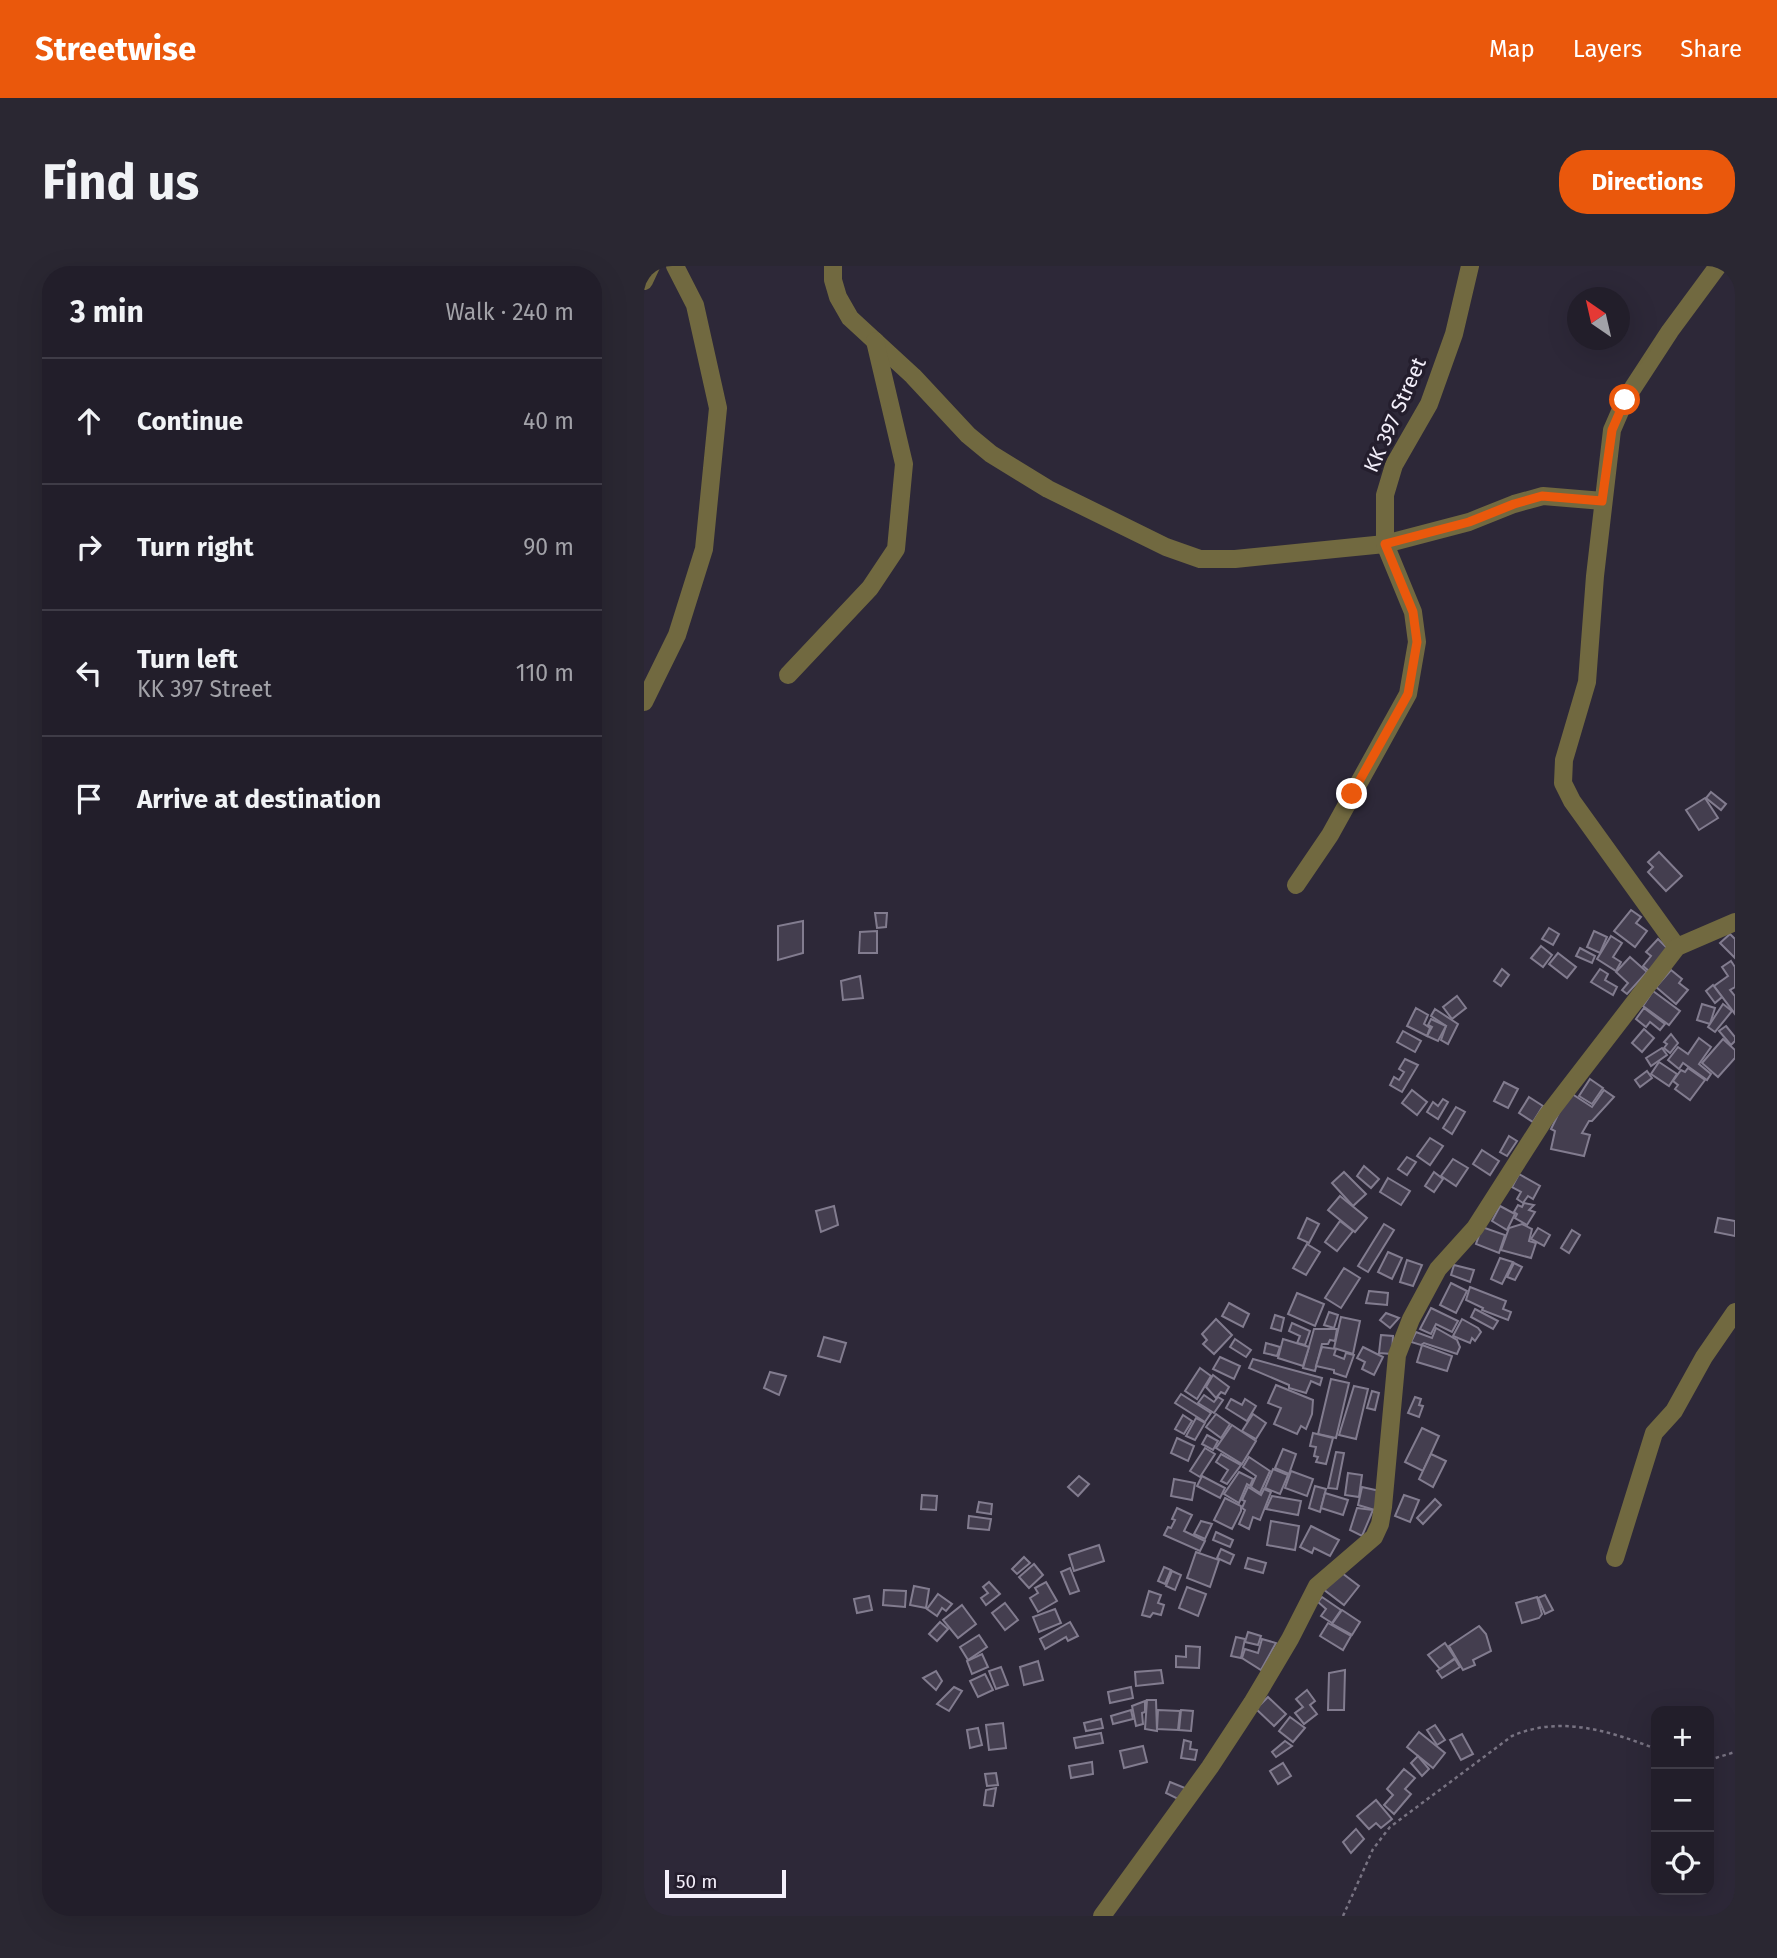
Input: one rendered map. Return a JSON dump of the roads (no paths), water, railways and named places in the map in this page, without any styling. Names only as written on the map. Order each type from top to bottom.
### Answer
[{"type":"street","points":[[644,281],[651,266]]},
{"type":"street","points":[[644,702],[677,635],[704,549],[719,408],[695,305],[675,266]]},
{"type":"street","points":[[834,266],[833,280],[838,297],[850,318],[939,401],[968,435],[990,454],[1048,489],[1166,547],[1200,559],[1236,559],[1385,544],[1469,522],[1542,496],[1602,501]]},
{"type":"street","name":"KK 397 Street","points":[[1296,885],[1330,835],[1408,694],[1417,642],[1413,612],[1385,544],[1385,495],[1394,465],[1429,404],[1454,334],[1470,266]]},
{"type":"street","points":[[1677,947],[1572,801],[1563,783],[1564,760],[1587,682],[1602,501],[1612,430],[1625,400],[1670,331],[1718,266]]},
{"type":"street","points":[[788,675],[870,588],[896,549],[904,464],[875,341]]},
{"type":"street","points":[[1102,1916],[1210,1767],[1252,1703],[1290,1639],[1317,1586],[1374,1537],[1383,1507],[1397,1355],[1411,1319],[1438,1269],[1475,1228],[1546,1117],[1677,947],[1735,922]]},
{"type":"street","points":[[1615,1558],[1654,1433],[1674,1411],[1704,1357],[1735,1312]]}]
